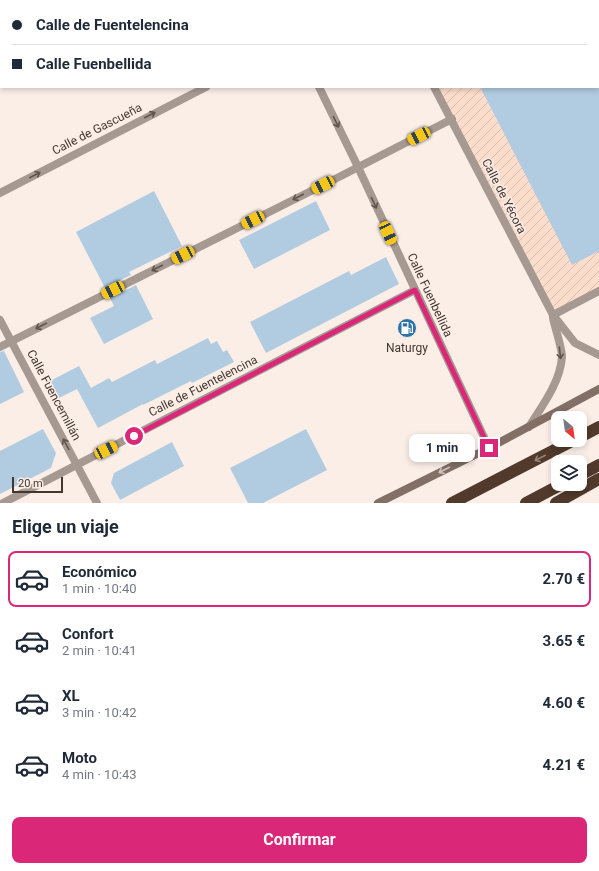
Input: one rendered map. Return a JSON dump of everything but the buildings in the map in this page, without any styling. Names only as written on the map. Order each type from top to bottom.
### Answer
[{"type":"highway","points":[[587,433],[599,427]]},
{"type":"highway","points":[[452,503],[560,447]]},
{"type":"highway","points":[[587,471],[599,465]]},
{"type":"highway","points":[[557,503],[599,479]]},
{"type":"highway","points":[[557,503],[599,483]]},
{"type":"highway","points":[[526,503],[551,490]]},
{"type":"street","name":"Calle de Gascueña","points":[[0,193],[204,88]]},
{"type":"street","name":"Calle Fuenbellida","points":[[319,88],[489,448]]},
{"type":"street","name":"Calle de Yécora","points":[[435,88],[452,119],[552,315],[575,344],[599,355]]},
{"type":"street","points":[[0,347],[452,119]]},
{"type":"street","name":"Calle de Fuentelencina","points":[[3,503],[415,290]]},
{"type":"street","points":[[552,315],[599,291]]},
{"type":"street","name":"Calle de Yécora","points":[[529,426],[549,394],[558,376],[562,356],[552,315]]},
{"type":"street","name":"Calle Fuencemillán","points":[[0,320],[97,503]]},
{"type":"street","points":[[378,503],[489,448],[599,389]]},
{"type":"shaded area","points":[[436,88],[599,88],[599,291],[553,315]]},
{"type":"place","name":"Naturgy","points":[[407,328]]},
{"type":"route","points":[[134,436],[415,290],[489,448]]}]
